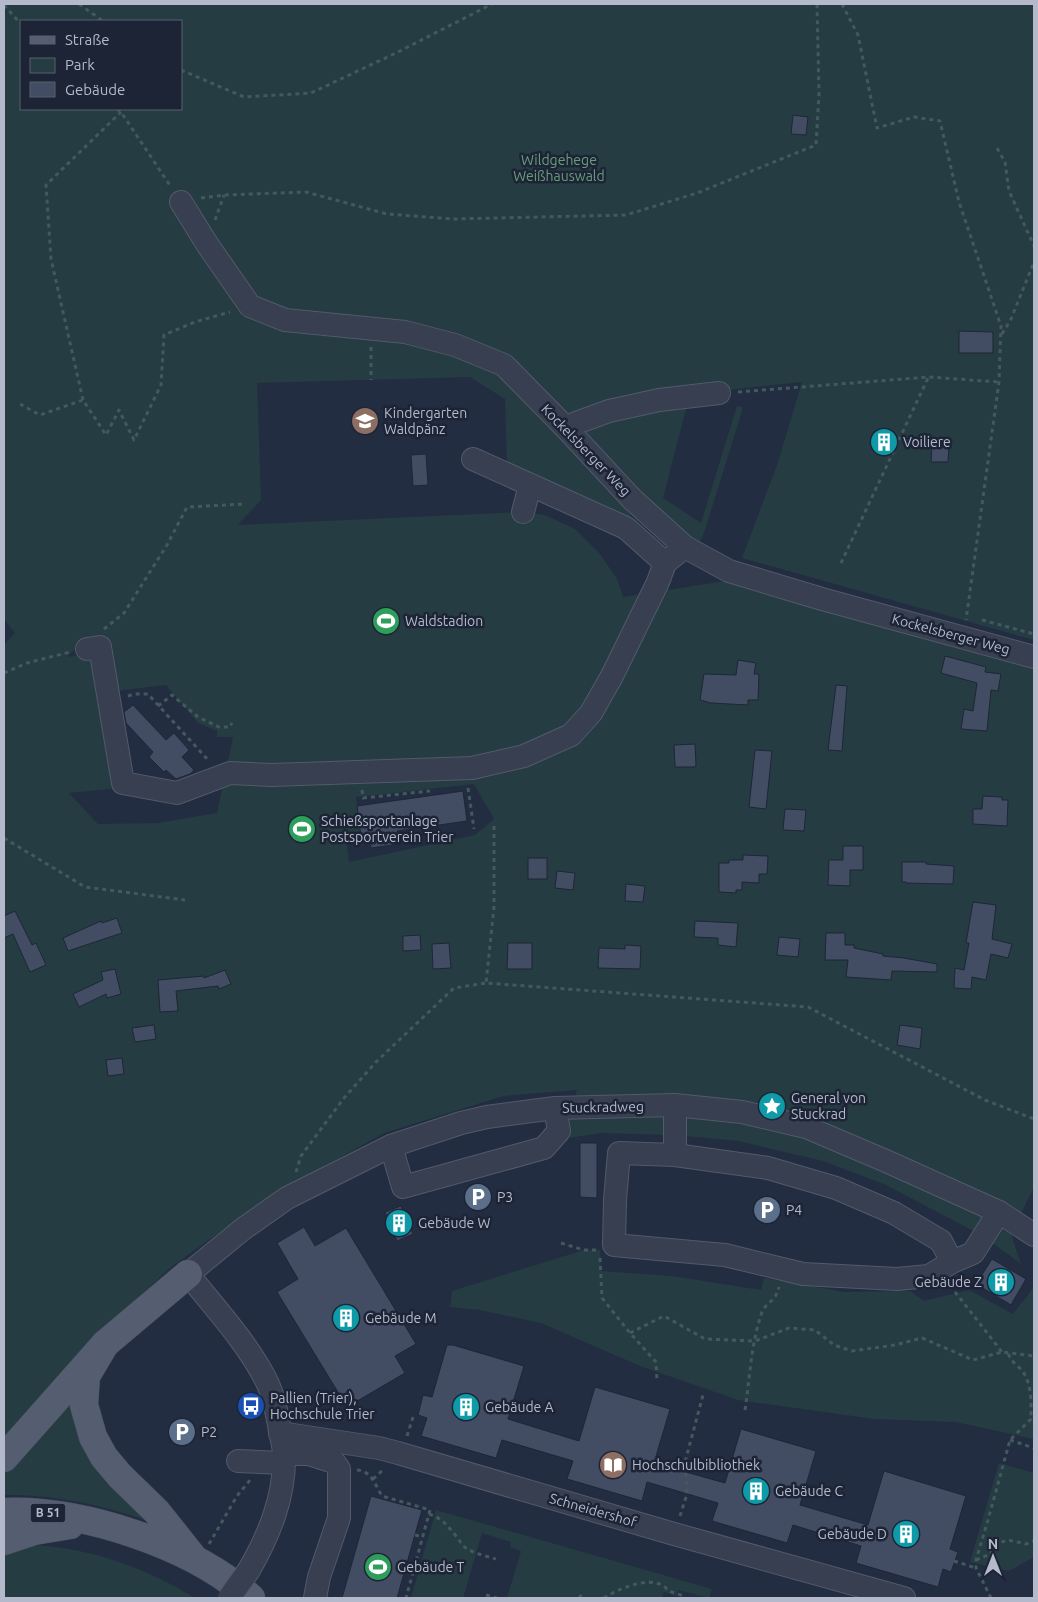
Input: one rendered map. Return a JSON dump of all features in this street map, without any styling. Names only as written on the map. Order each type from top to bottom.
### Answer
[{"type":"main road","points":[[4,1458],[105,1344],[188,1274]]},
{"type":"main road","points":[[105,1344],[86,1376],[84,1405],[93,1437],[104,1457],[120,1476],[157,1512],[196,1561]]},
{"type":"main road","name":"B 51","points":[[4,1512],[55,1514],[92,1522],[148,1539],[217,1573],[250,1598]]},
{"type":"main road","points":[[4,1541],[34,1531],[92,1522]]},
{"type":"street","points":[[181,202],[207,244],[250,306]]},
{"type":"street","name":"Kockelsberger Weg","points":[[250,306],[285,320],[405,332],[455,345],[504,365],[632,499],[685,548],[728,571],[822,599],[1034,657]]},
{"type":"street","points":[[565,427],[609,411],[659,400],[719,393]]},
{"type":"street","points":[[473,459],[626,528],[665,563]]},
{"type":"street","points":[[523,512],[530,485]]},
{"type":"street","points":[[87,649],[100,647],[123,783],[177,792],[230,773],[272,775],[472,768],[524,756],[571,735],[591,714],[612,676],[658,582],[665,563],[685,548]]},
{"type":"street","points":[[675,1105],[675,1154]]},
{"type":"street","name":"Stuckradweg","points":[[188,1274],[242,1229],[287,1198],[391,1146],[460,1122],[555,1108],[675,1105],[742,1112],[806,1127],[999,1212],[1034,1236]]},
{"type":"street","points":[[391,1146],[403,1187],[544,1148],[559,1131],[555,1108]]},
{"type":"street","points":[[952,1262],[941,1241],[894,1213],[836,1188],[768,1168],[675,1154],[619,1153],[614,1245],[725,1255],[803,1274],[888,1278],[929,1276],[973,1252],[999,1212]]},
{"type":"street","points":[[188,1274],[258,1366],[275,1402],[281,1489],[272,1525],[262,1548],[229,1598]]},
{"type":"street","name":"Schneidershof","points":[[278,1453],[379,1448],[674,1534],[904,1598]]},
{"type":"street","points":[[238,1461],[278,1453],[309,1454],[334,1462],[339,1469],[339,1518],[319,1577],[315,1598]]},
{"type":"path","points":[[79,4],[102,20]]},
{"type":"path","points":[[182,70],[244,97],[311,93],[396,54],[492,4]]},
{"type":"path","points":[[118,110],[181,202],[224,195],[306,192],[387,214],[453,220],[626,214],[697,193],[816,145],[818,94],[817,4]]},
{"type":"path","points":[[842,4],[858,36],[877,128],[914,117],[940,121],[959,202],[1001,326],[999,382],[967,616],[1034,634]]},
{"type":"path","points":[[4,6],[20,23]]},
{"type":"path","points":[[121,112],[46,185],[51,259],[83,400],[106,435],[119,410],[134,440],[161,385],[164,336],[195,322],[250,306]]},
{"type":"path","points":[[997,148],[1005,162],[1010,191],[1034,246]]},
{"type":"path","points":[[1001,336],[1011,319],[1034,262]]},
{"type":"path","points":[[370,329],[371,380]]},
{"type":"path","points":[[719,393],[928,377],[999,382]]},
{"type":"path","points":[[841,563],[928,377]]},
{"type":"path","points":[[20,404],[40,415],[83,400]]},
{"type":"path","points":[[4,673],[27,663],[87,649],[100,632],[124,614],[167,545],[187,507],[245,504]]},
{"type":"path","points":[[134,694],[148,694],[209,760]]},
{"type":"path","points":[[158,706],[172,694],[198,717],[219,727],[230,727],[232,723]]},
{"type":"path","points":[[459,788],[468,787],[474,829]]},
{"type":"path","points":[[363,798],[440,790]]},
{"type":"path","points":[[486,983],[494,907],[494,826]]},
{"type":"path","points":[[4,838],[85,887],[184,900]]},
{"type":"path","points":[[287,1198],[301,1156],[344,1098],[376,1062],[454,988],[486,983],[808,1007],[985,1100],[1034,1119]]},
{"type":"path","points":[[561,1243],[584,1250],[600,1250],[602,1298],[656,1362],[657,1381]]},
{"type":"path","points":[[746,1410],[754,1341],[763,1310],[777,1297],[782,1269]]},
{"type":"path","points":[[929,1276],[952,1288],[1002,1352]]},
{"type":"path","points":[[630,1333],[664,1316],[705,1340],[754,1341],[789,1328],[815,1330],[834,1345],[852,1351],[895,1345],[922,1338],[973,1360],[1002,1352],[1034,1356]]},
{"type":"path","points":[[992,1598],[976,1568],[976,1560],[1010,1440],[1031,1419],[1030,1390],[1025,1374],[1010,1360],[1008,1353]]},
{"type":"path","points":[[674,1534],[687,1494],[685,1462],[703,1395]]},
{"type":"path","points":[[407,1438],[413,1417]]},
{"type":"path","points":[[1010,1440],[1034,1448]]},
{"type":"path","points":[[196,1561],[215,1535],[237,1496],[278,1453]]},
{"type":"path","points":[[373,1479],[382,1496],[430,1510],[406,1598]]},
{"type":"path","points":[[429,1514],[443,1521],[466,1548],[496,1559]]},
{"type":"path","points":[[415,1535],[423,1537]]},
{"type":"path","points":[[976,1560],[990,1554],[999,1543],[1008,1540],[1026,1544],[1034,1541]]},
{"type":"path","points":[[954,1561],[976,1568]]},
{"type":"path","points":[[604,1598],[631,1586],[653,1583],[660,1584],[668,1590],[684,1596],[683,1598]]},
{"type":"path","points":[[579,1598],[583,1593]]},
{"type":"path","points":[[486,1595],[497,1598]]},
{"type":"green space","name":"Wildgehege Weißhauswald","points":[[4,4],[1034,4],[1034,640],[742,558],[777,465],[802,382],[633,400],[570,417],[559,428],[632,504],[629,522],[507,465],[505,399],[470,377],[257,383],[261,500],[238,525],[523,512],[545,515],[575,529],[600,554],[617,579],[623,597],[725,581],[1034,664],[1034,1187],[1011,1234],[1021,1264],[983,1236],[884,1184],[823,1161],[738,1141],[675,1135],[601,1133],[568,1138],[570,1114],[577,1090],[503,1096],[384,1133],[309,1175],[234,1222],[171,1267],[97,1336],[4,1444],[4,645],[15,633],[4,619]],"holes":[[[107,639],[116,691],[166,685],[198,723],[217,731],[217,737],[233,737],[217,813],[158,823],[98,824],[69,793],[119,788],[96,653],[67,657],[81,643]],[[474,784],[494,819],[475,835],[349,862],[346,838],[361,836],[356,797]]]},
{"type":"green space","points":[[688,401],[663,498],[701,523],[737,406],[742,407],[706,527],[698,547],[577,431]]},
{"type":"green space","points":[[584,1250],[600,1250],[601,1271],[672,1276],[761,1290],[764,1278],[844,1292],[910,1291],[924,1301],[969,1290],[1013,1314],[1034,1287],[1034,1439],[956,1422],[874,1419],[738,1400],[640,1366],[541,1323],[480,1310],[450,1307],[452,1291]]},
{"type":"green space","points":[[73,1388],[148,1521],[113,1510],[77,1502],[41,1496],[4,1495],[4,1465]]},
{"type":"green space","points":[[999,1463],[1034,1473],[1034,1557],[1009,1571],[970,1562]]},
{"type":"green space","points":[[436,1510],[712,1589],[709,1598],[678,1590],[676,1596],[664,1592],[662,1598],[507,1598],[521,1551],[510,1547],[511,1542],[482,1533],[463,1598],[411,1598]]},
{"type":"green space","points":[[36,1545],[78,1551],[118,1562],[158,1578],[195,1598],[4,1598],[4,1554]]},
{"type":"building","points":[[793,115],[808,117],[806,135],[791,134]]},
{"type":"building","points":[[959,331],[993,332],[993,353],[959,353]]},
{"type":"building","points":[[932,446],[949,447],[948,462],[931,462]]},
{"type":"building","points":[[426,454],[428,485],[413,486],[411,455]]},
{"type":"building","points":[[945,656],[986,667],[985,672],[1001,674],[998,691],[991,690],[987,731],[961,729],[964,709],[973,711],[977,683],[941,673]]},
{"type":"building","points":[[738,660],[756,663],[754,674],[759,674],[758,700],[748,700],[748,705],[711,703],[700,700],[704,674],[736,675]]},
{"type":"building","points":[[836,685],[847,686],[842,751],[828,750]]},
{"type":"building","points":[[133,705],[166,740],[174,733],[189,750],[182,757],[194,770],[190,774],[176,779],[166,770],[164,772],[149,757],[153,752],[126,723],[124,712]]},
{"type":"building","points":[[695,744],[695,767],[675,767],[674,745]]},
{"type":"building","points":[[755,750],[772,751],[766,809],[749,807]]},
{"type":"building","points":[[463,791],[467,821],[397,831],[399,844],[371,848],[370,835],[361,836],[357,806]]},
{"type":"building","points":[[983,796],[1002,797],[1002,800],[1008,800],[1007,826],[973,824],[973,809],[982,809]]},
{"type":"building","points":[[785,809],[806,810],[804,831],[783,830]]},
{"type":"building","points":[[843,846],[863,846],[863,870],[850,870],[850,886],[828,885],[829,860],[843,860]]},
{"type":"building","points":[[743,855],[768,856],[767,874],[759,874],[759,883],[742,882],[742,890],[736,890],[736,893],[719,892],[719,863],[729,863],[729,860],[743,860]]},
{"type":"building","points":[[528,858],[547,858],[547,879],[528,879]]},
{"type":"building","points":[[902,862],[926,862],[926,864],[954,866],[953,884],[902,882]]},
{"type":"building","points":[[557,871],[575,873],[573,890],[555,888]]},
{"type":"building","points":[[626,884],[645,886],[643,902],[625,901]]},
{"type":"building","points":[[973,902],[996,905],[992,939],[1012,944],[1008,958],[991,954],[986,980],[972,977],[971,989],[954,988],[955,968],[964,970],[969,943],[966,943]]},
{"type":"building","points":[[15,911],[32,945],[36,943],[46,965],[30,972],[13,934],[4,938],[4,916]]},
{"type":"building","points":[[117,918],[122,933],[68,951],[63,938],[101,921],[102,923]]},
{"type":"building","points":[[695,921],[738,923],[736,947],[718,945],[718,938],[694,937]]},
{"type":"building","points":[[826,933],[845,933],[845,945],[854,945],[854,948],[883,954],[883,956],[937,964],[937,972],[892,971],[891,980],[846,977],[848,960],[825,960]]},
{"type":"building","points":[[420,935],[421,950],[403,951],[403,936]]},
{"type":"building","points":[[779,937],[800,939],[798,957],[777,955]]},
{"type":"building","points":[[449,943],[451,968],[433,969],[432,944]]},
{"type":"building","points":[[508,943],[532,943],[532,969],[507,969]]},
{"type":"building","points":[[625,945],[641,946],[640,969],[598,968],[599,948],[625,949]]},
{"type":"building","points":[[115,969],[121,994],[107,998],[106,994],[79,1007],[73,994],[103,980],[101,972]]},
{"type":"building","points":[[225,970],[231,984],[219,989],[218,986],[176,991],[178,1011],[160,1012],[158,980],[204,976],[204,978]]},
{"type":"building","points":[[154,1025],[156,1039],[135,1042],[132,1028]]},
{"type":"building","points":[[900,1025],[922,1028],[920,1049],[897,1045]]},
{"type":"building","points":[[122,1058],[124,1074],[108,1076],[106,1060]]},
{"type":"building","points":[[580,1143],[597,1143],[597,1198],[580,1197]]},
{"type":"building","name":"Gebäude W","points":[[401,1206],[413,1234],[397,1241],[385,1212]]},
{"type":"building","name":"Gebäude M","points":[[304,1227],[315,1246],[346,1228],[416,1344],[395,1356],[405,1373],[347,1407],[277,1292],[298,1279],[277,1243]]},
{"type":"building","name":"Gebäude Z","points":[[992,1259],[1026,1279],[1011,1305],[976,1284]]},
{"type":"building","points":[[447,1345],[453,1345],[524,1366],[508,1419],[579,1441],[595,1387],[670,1409],[654,1463],[725,1483],[741,1429],[816,1451],[800,1505],[868,1525],[884,1471],[966,1496],[950,1549],[958,1552],[951,1572],[943,1569],[938,1587],[856,1563],[861,1546],[793,1525],[787,1543],[712,1521],[718,1503],[647,1482],[642,1501],[567,1479],[573,1461],[502,1440],[496,1458],[421,1436],[427,1418],[418,1415],[423,1395],[432,1397]]},
{"type":"building","name":"Gebäude T","points":[[371,1496],[422,1510],[397,1598],[342,1598]]},
{"type":"place","name":"Kindergarten Waldpänz","points":[[365,421]]},
{"type":"place","name":"Voiliere","points":[[884,442]]},
{"type":"place","name":"Waldstadion","points":[[386,621]]},
{"type":"place","name":"Schießsportanlage Postsportverein Trier","points":[[302,829]]},
{"type":"place","name":"General von Stuckrad","points":[[772,1106]]},
{"type":"place","name":"P3","points":[[478,1197]]},
{"type":"place","name":"P4","points":[[767,1210]]},
{"type":"place","name":"Gebäude W","points":[[399,1223]]},
{"type":"place","name":"Gebäude Z","points":[[1001,1282]]},
{"type":"place","name":"Gebäude M","points":[[346,1318]]},
{"type":"place","name":"Pallien (Trier), Hochschule Trier","points":[[251,1406]]},
{"type":"place","name":"Gebäude A","points":[[466,1407]]},
{"type":"place","name":"P2","points":[[182,1432]]},
{"type":"place","name":"Hochschulbibliothek","points":[[613,1465]]},
{"type":"place","name":"Gebäude C","points":[[756,1491]]},
{"type":"place","name":"Gebäude D","points":[[906,1534]]},
{"type":"place","name":"Gebäude T","points":[[378,1567]]}]
